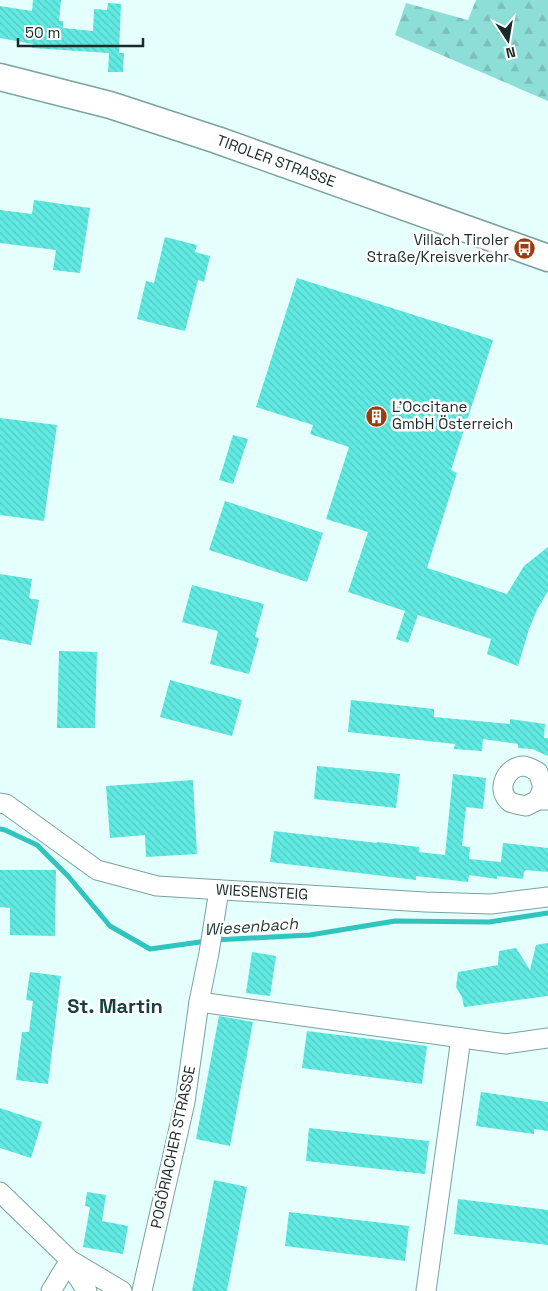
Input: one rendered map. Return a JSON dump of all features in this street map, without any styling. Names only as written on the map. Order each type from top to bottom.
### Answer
[{"type":"main road","name":"TIROLER STRASSE","points":[[0,77],[110,105],[217,140],[548,258]]},
{"type":"street","name":"WIESENSTEIG","points":[[0,803],[6,804],[97,870],[157,886],[425,902],[490,904],[548,897]]},
{"type":"street","name":"POGÖRIACHER STRASSE","points":[[142,1291],[185,1102],[199,1002],[219,890]]},
{"type":"street","points":[[199,1002],[506,1044],[548,1038]]},
{"type":"street","points":[[426,1291],[461,1038]]},
{"type":"street","points":[[0,1192],[74,1263],[122,1291]]},
{"type":"street","points":[[51,1291],[74,1263]]},
{"type":"street","points":[[74,1263],[77,1276],[87,1291]]},
{"type":"green space","points":[[476,0],[548,0],[548,101],[395,35],[406,3],[468,20]]},
{"type":"building","points":[[33,0],[61,0],[59,21],[63,21],[63,28],[93,31],[94,9],[107,10],[108,3],[121,4],[119,53],[124,53],[123,72],[108,72],[109,53],[32,48],[33,44],[0,38],[0,6],[32,11]]},
{"type":"building","points":[[34,200],[90,208],[80,273],[53,270],[56,250],[0,243],[0,210],[32,214]]},
{"type":"building","points":[[165,237],[197,245],[195,252],[210,256],[204,282],[198,280],[185,331],[137,319],[146,281],[154,283]]},
{"type":"building","name":"L'Occitane GmbH Österreich","points":[[297,278],[493,340],[451,470],[457,473],[427,568],[507,594],[524,566],[548,547],[548,591],[529,629],[518,666],[487,654],[491,639],[418,615],[408,643],[396,639],[405,611],[348,592],[368,532],[326,519],[349,447],[310,434],[313,425],[256,407]]},
{"type":"building","points":[[0,418],[57,425],[44,521],[0,515]]},
{"type":"building","points":[[233,435],[248,439],[233,484],[219,480]]},
{"type":"building","points":[[225,501],[323,533],[307,582],[209,550]]},
{"type":"building","points":[[0,574],[32,579],[29,598],[39,600],[31,645],[0,639]]},
{"type":"building","points":[[192,585],[264,604],[255,637],[259,638],[249,674],[210,664],[218,631],[182,622]]},
{"type":"building","points":[[59,651],[97,652],[95,728],[57,728]]},
{"type":"building","points":[[170,680],[242,700],[232,736],[160,717]]},
{"type":"building","points":[[351,700],[434,709],[434,717],[510,724],[510,719],[545,724],[544,738],[548,738],[548,756],[532,749],[518,748],[518,744],[483,739],[482,751],[454,749],[455,744],[348,732]]},
{"type":"building","points":[[317,766],[400,774],[396,808],[314,799]]},
{"type":"building","points":[[453,774],[486,778],[483,809],[466,807],[462,846],[470,847],[469,859],[501,862],[503,843],[548,848],[548,872],[526,870],[523,879],[497,876],[497,879],[469,875],[468,882],[416,876],[416,880],[270,862],[274,831],[419,847],[419,852],[445,855]]},
{"type":"building","points":[[193,780],[197,854],[146,857],[145,835],[110,838],[106,786]]},
{"type":"building","points":[[0,870],[56,870],[55,936],[10,935],[10,908],[0,907]]},
{"type":"building","points":[[548,943],[548,996],[464,1007],[462,997],[456,987],[458,972],[498,965],[499,951],[516,948],[530,970],[536,945]]},
{"type":"building","points":[[252,952],[276,956],[270,996],[246,993]]},
{"type":"building","points":[[30,972],[61,976],[48,1084],[16,1080],[22,1032],[29,1032],[33,1001],[26,1000]]},
{"type":"building","points":[[219,1016],[253,1022],[230,1146],[196,1139]]},
{"type":"building","points":[[307,1031],[427,1046],[422,1084],[302,1068]]},
{"type":"building","points":[[481,1092],[548,1102],[548,1131],[534,1129],[534,1134],[476,1126]]},
{"type":"building","points":[[0,1108],[42,1122],[31,1158],[0,1148]]},
{"type":"building","points":[[309,1128],[429,1141],[425,1174],[306,1161]]},
{"type":"building","points":[[214,1180],[247,1187],[227,1291],[192,1291]]},
{"type":"building","points":[[87,1192],[106,1195],[102,1221],[128,1226],[123,1254],[83,1247],[90,1207],[85,1206]]},
{"type":"building","points":[[458,1199],[548,1210],[548,1245],[454,1234]]},
{"type":"building","points":[[289,1212],[409,1226],[405,1261],[285,1246]]},
{"type":"waterway","name":"Wiesenbach","points":[[0,829],[37,845],[68,876],[110,926],[150,949],[207,941]]},
{"type":"waterway","name":"Wiesenbach","points":[[215,940],[310,935],[395,921],[489,922],[548,913]]},
{"type":"place","name":"Villach Tiroler Straße/Kreisverkehr","points":[[525,249]]},
{"type":"place","name":"L'Occitane GmbH Österreich","points":[[376,416]]},
{"type":"district","name":"St. Martin","points":[[115,1006]]}]
